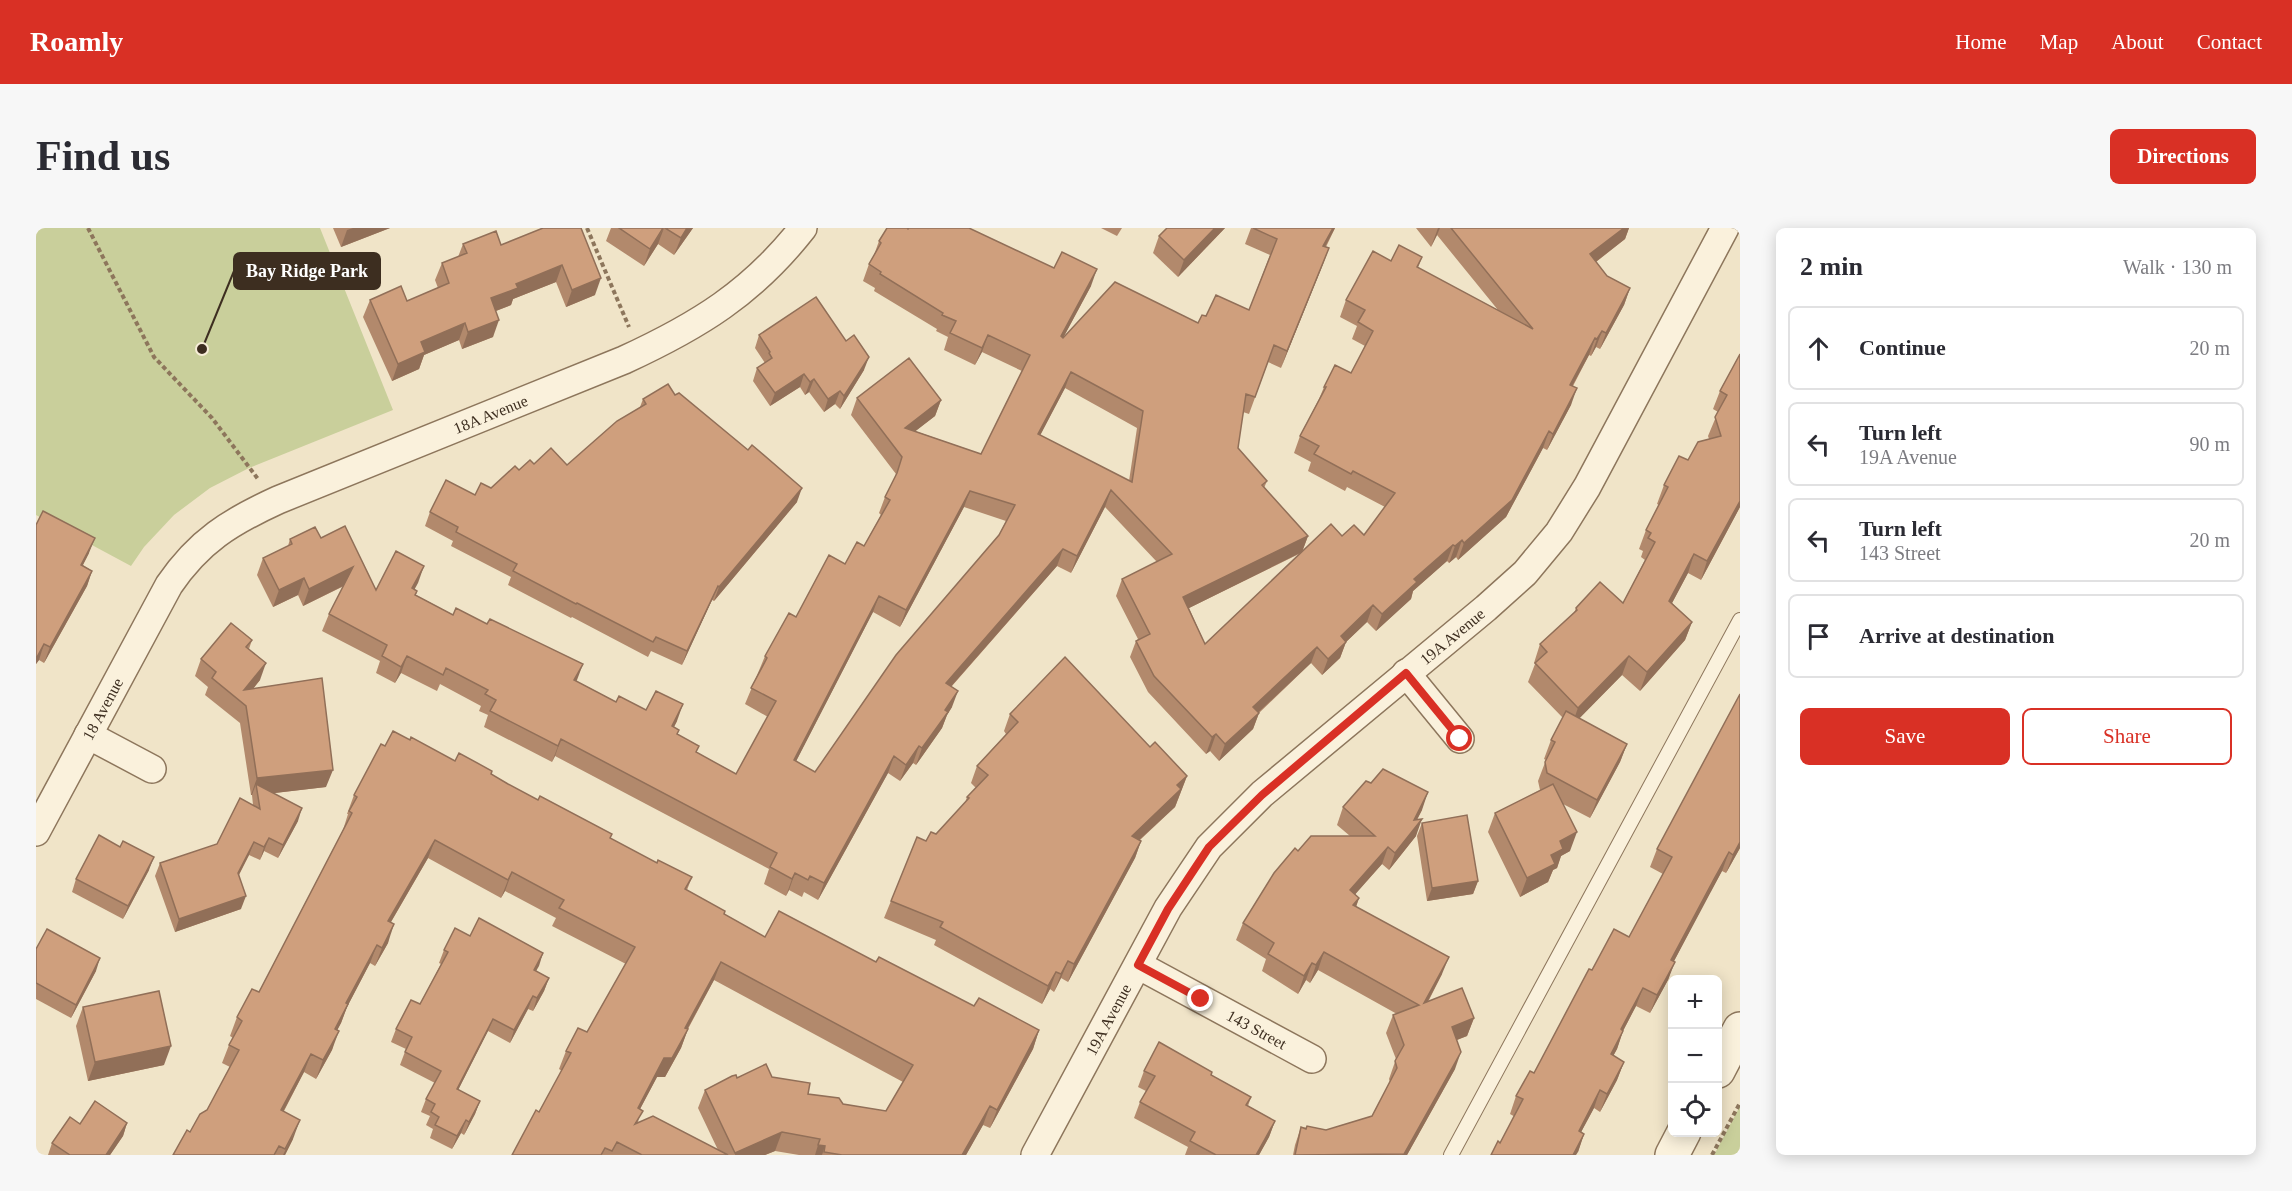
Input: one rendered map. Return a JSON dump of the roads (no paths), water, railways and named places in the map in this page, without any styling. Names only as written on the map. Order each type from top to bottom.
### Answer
[{"type":"street","name":"18A Avenue","points":[[169,585],[185,561],[238,519],[278,500],[674,338],[708,318],[743,291],[785,251],[803,228]]},
{"type":"street","name":"19A Avenue","points":[[1035,1155],[1168,909],[1209,847],[1262,795],[1525,573],[1559,532],[1587,487],[1727,232]]},
{"type":"street","name":"18 Avenue","points":[[36,832],[169,585]]},
{"type":"street","points":[[1406,673],[1460,739]]},
{"type":"street","points":[[88,735],[152,769]]},
{"type":"street","name":"143 Street","points":[[1138,965],[1312,1059]]},
{"type":"street","points":[[1722,1063],[1740,1029]]},
{"type":"street","points":[[1672,1155],[1681,1137]]},
{"type":"lane","points":[[1451,1155],[1740,620]]},
{"type":"place","name":"Bay Ridge Park","points":[[202,349]]}]
